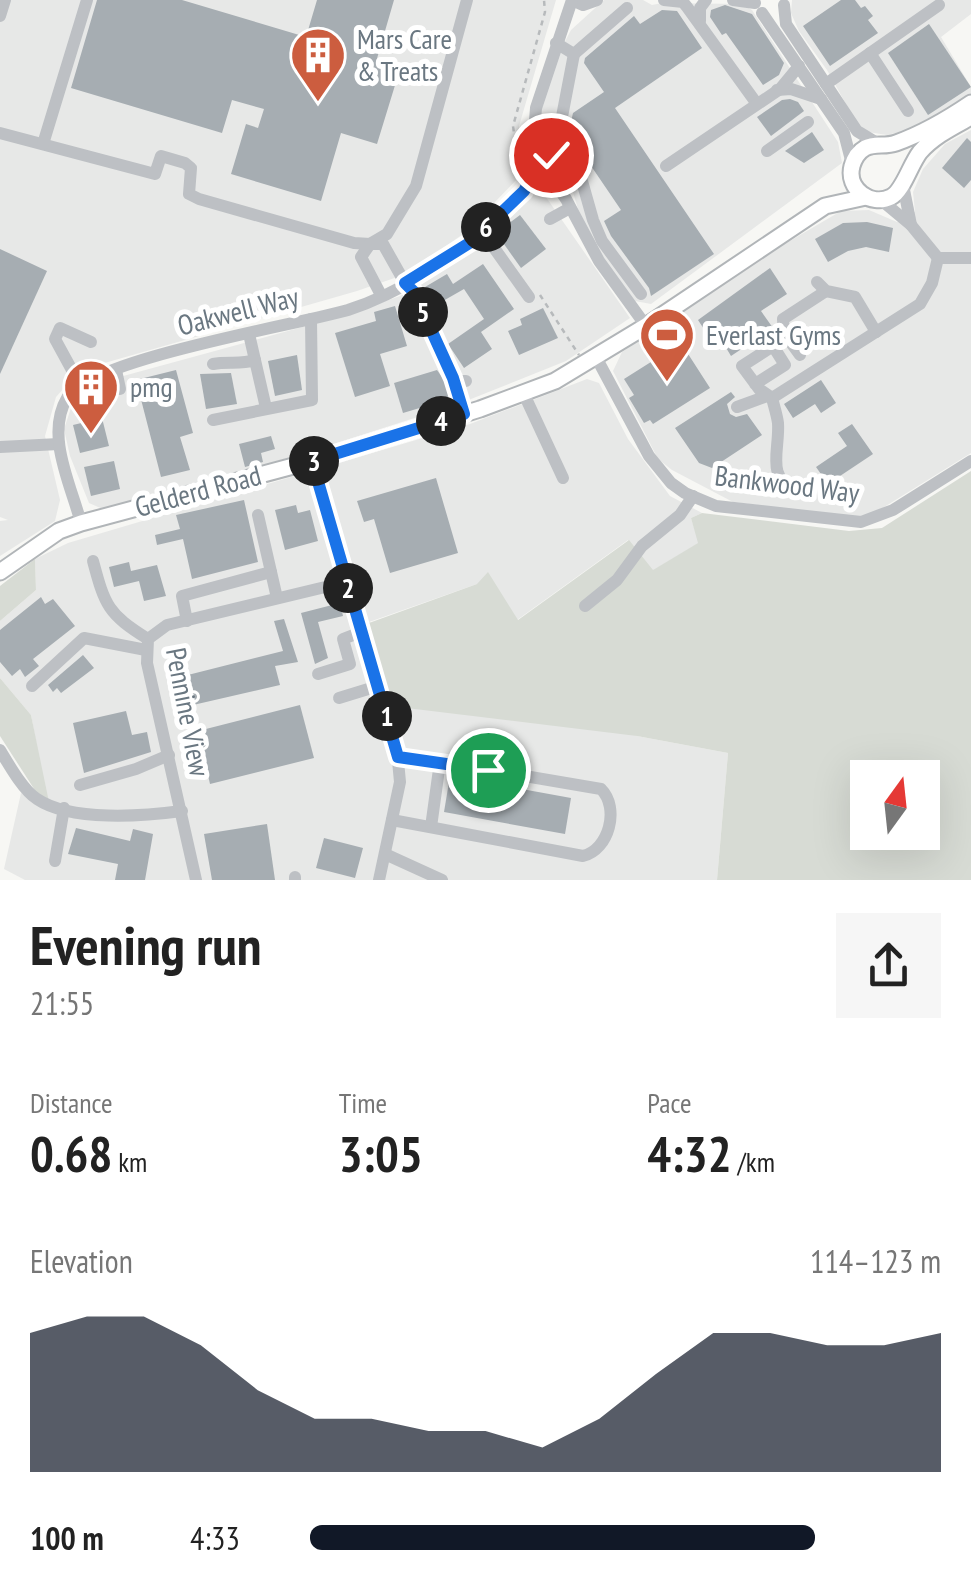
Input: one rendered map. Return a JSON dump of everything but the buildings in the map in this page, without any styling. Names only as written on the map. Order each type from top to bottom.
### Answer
[{"type":"main road","name":"Gelderd Road","points":[[0,572],[59,531],[81,523],[312,461],[554,381],[646,326],[825,206],[862,150],[927,132],[971,103]]},
{"type":"main road","name":"Gelderd Road","points":[[825,206],[895,194],[933,139],[971,116]]},
{"type":"main road","points":[[883,146],[902,158],[904,178]]},
{"type":"main road","points":[[851,169],[855,188],[874,198]]},
{"type":"street","points":[[0,16],[4,0]]},
{"type":"street","points":[[43,144],[87,0]]},
{"type":"street","points":[[381,295],[361,257],[370,244],[387,234],[416,186],[467,0]]},
{"type":"street","points":[[652,0],[684,2],[757,104]]},
{"type":"street","points":[[700,21],[700,8],[706,0]]},
{"type":"street","points":[[733,0],[777,13],[784,3]]},
{"type":"street","points":[[581,1],[559,36],[536,108],[534,128],[540,172],[564,182],[568,204],[599,261],[646,326]]},
{"type":"street","points":[[784,3],[786,24],[856,131],[883,146]]},
{"type":"street","points":[[757,5],[844,133],[851,169]]},
{"type":"street","points":[[823,102],[820,89],[939,5]]},
{"type":"street","points":[[627,8],[574,54],[560,127],[576,160],[592,220],[602,241],[641,294]]},
{"type":"street","points":[[559,36],[574,54]]},
{"type":"street","points":[[870,54],[908,112]]},
{"type":"street","points":[[666,166],[779,90],[798,66]]},
{"type":"street","points":[[779,90],[791,89],[823,102]]},
{"type":"street","points":[[767,151],[808,122]]},
{"type":"street","points":[[0,133],[155,174],[161,156],[191,168],[189,194],[199,199],[340,240],[383,244],[414,292],[450,375],[466,381]]},
{"type":"street","name":"Oakwell Way","points":[[79,383],[350,309],[381,295],[471,242],[540,172]]},
{"type":"street","points":[[904,178],[911,224]]},
{"type":"street","points":[[874,198],[911,224],[938,258]]},
{"type":"street","points":[[550,219],[568,204]]},
{"type":"street","points":[[482,231],[529,297]]},
{"type":"street","points":[[938,258],[971,258]]},
{"type":"street","points":[[737,407],[920,304],[932,283],[938,258]]},
{"type":"street","points":[[800,356],[784,333],[784,319],[822,286],[855,297],[876,332]]},
{"type":"street","points":[[213,420],[312,400],[311,318]]},
{"type":"street","points":[[81,523],[59,444],[60,416],[66,398],[79,383],[55,338],[60,328],[91,342]]},
{"type":"street","points":[[249,334],[266,408]]},
{"type":"street","name":"Bankwood Way","points":[[596,357],[648,456],[671,483],[716,506],[862,522],[893,510],[971,461]]},
{"type":"street","points":[[213,364],[255,360]]},
{"type":"street","points":[[116,370],[120,389]]},
{"type":"street","points":[[523,392],[563,478]]},
{"type":"street","points":[[764,393],[778,423],[777,474],[783,485],[796,491]]},
{"type":"street","points":[[0,447],[59,444]]},
{"type":"street","points":[[312,461],[398,757],[400,782],[379,880]]},
{"type":"street","points":[[585,606],[617,580],[642,546],[680,515],[693,496]]},
{"type":"street","points":[[258,515],[277,598]]},
{"type":"street","points":[[92,560],[108,608],[147,644]]},
{"type":"street","points":[[187,620],[182,596],[271,572]]},
{"type":"street","name":"Pennine View","points":[[196,880],[147,644],[167,626],[346,582]]},
{"type":"street","points":[[318,674],[350,664],[343,639],[362,632]]},
{"type":"street","points":[[32,686],[84,638],[147,644]]},
{"type":"street","points":[[339,698],[378,686]]},
{"type":"street","points":[[0,750],[36,799],[64,808],[132,817],[182,811]]},
{"type":"street","points":[[80,785],[136,770],[169,755]]},
{"type":"street","points":[[392,820],[583,856],[593,854],[604,844],[611,806],[610,798],[601,789],[398,757]]},
{"type":"street","points":[[431,828],[440,762]]},
{"type":"street","points":[[56,860],[64,808]]},
{"type":"street","points":[[385,854],[442,880]]},
{"type":"path","points":[[540,172],[522,180],[516,164],[513,126],[545,12],[544,0]]},
{"type":"shaded area","points":[[0,0],[556,0],[519,126],[523,173],[466,232],[406,274],[80,370],[56,397],[45,436],[60,500],[55,521],[0,556],[0,521],[8,520],[0,517]]},
{"type":"shaded area","points":[[604,0],[643,0],[652,5],[742,4],[752,10],[838,142],[842,163],[651,304],[635,301],[598,251],[578,209],[563,159],[542,132],[541,108],[554,62],[571,30]]},
{"type":"shaded area","points":[[792,0],[971,0],[971,14],[941,37],[971,93],[917,128],[887,135],[868,132],[856,122],[827,70],[799,31],[791,13]]},
{"type":"shaded area","points":[[971,130],[971,453],[873,514],[854,517],[733,502],[658,459],[613,371],[622,352],[841,211],[869,210],[897,222],[915,212],[913,192],[923,169],[945,144]]},
{"type":"shaded area","points":[[539,187],[630,318],[566,361],[461,403],[105,510],[89,503],[64,429],[74,399],[94,384],[346,315],[400,296],[468,252]]},
{"type":"shaded area","points":[[587,379],[599,383],[628,439],[670,496],[702,513],[691,518],[699,543],[652,571],[628,540],[517,620],[477,584],[369,622],[637,736],[728,753],[717,880],[25,880],[4,869],[21,793],[48,806],[31,715],[0,678],[0,621],[36,590],[35,559],[68,543],[470,424]]},
{"type":"shaded area","points":[[971,471],[971,880],[717,880],[728,753],[637,736],[390,706],[369,623],[477,584],[488,572],[518,620],[629,540],[653,570],[698,543],[691,518],[702,513],[849,531],[882,528]]},
{"type":"shaded area","points":[[35,559],[36,590],[0,621],[0,586]]},
{"type":"shaded area","points":[[0,678],[31,715],[50,807],[0,736]]},
{"type":"place","name":"Mars Care & Treats","points":[[318,104]]},
{"type":"place","name":"Everlast Gyms","points":[[667,384]]},
{"type":"place","name":"pmg","points":[[91,436]]},
{"type":"route","points":[[488,770],[398,757],[312,461],[464,414],[453,378],[414,292],[405,283],[471,242],[527,186],[532,158],[543,152],[551,155]]}]
